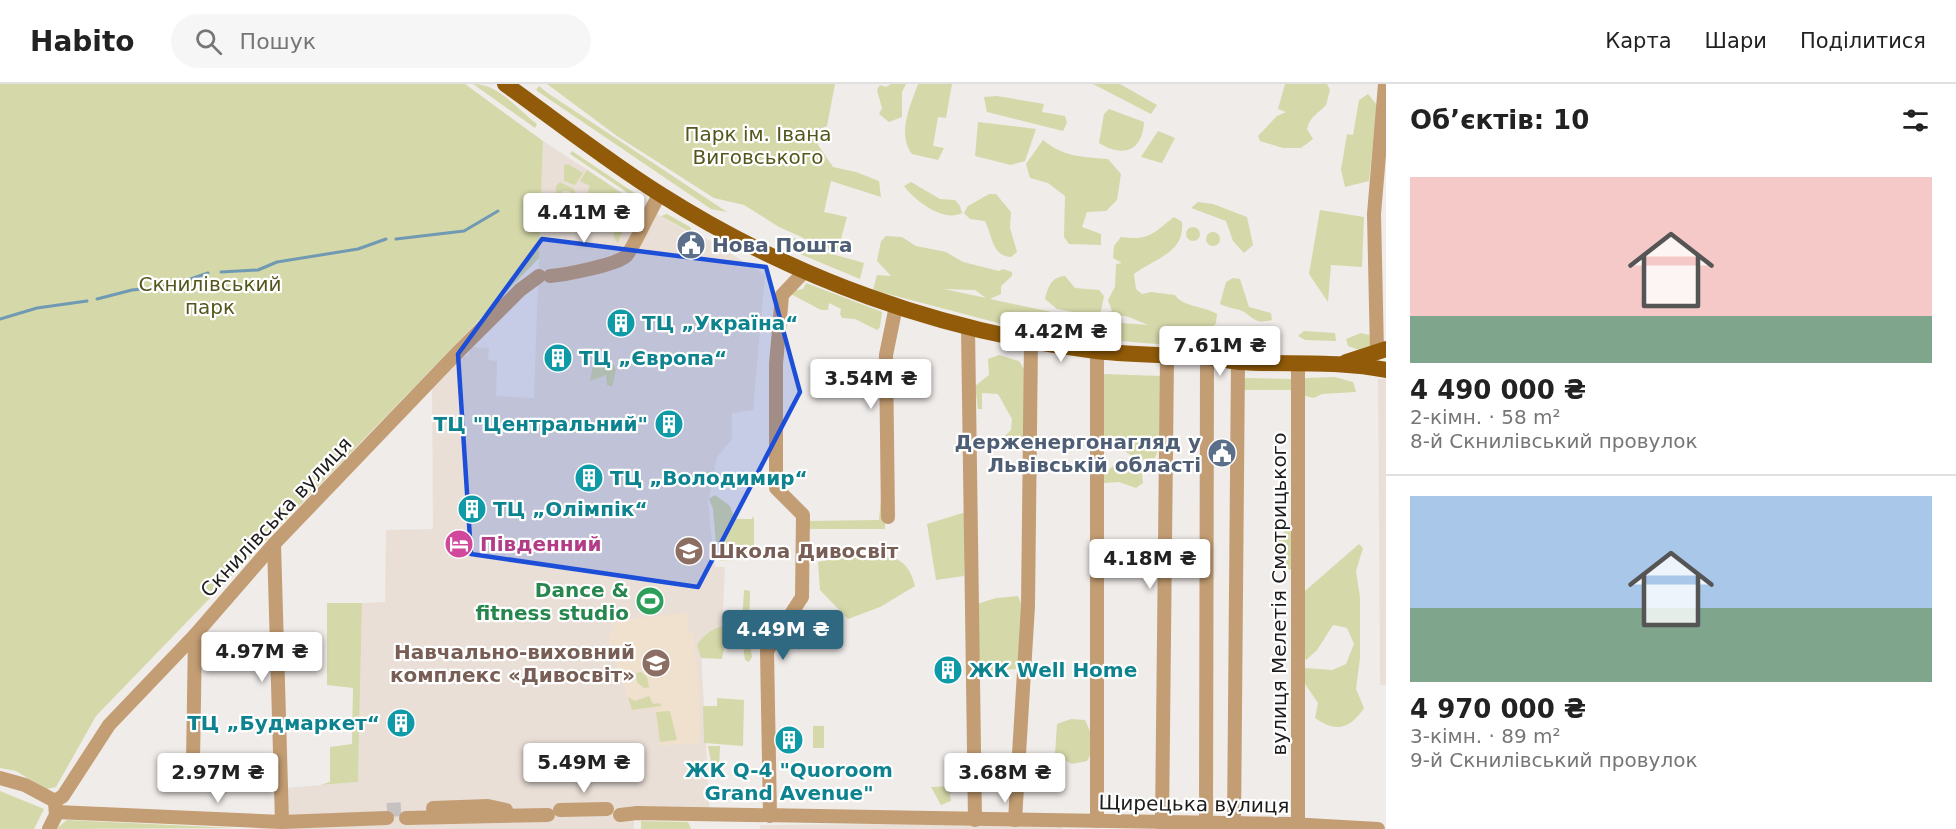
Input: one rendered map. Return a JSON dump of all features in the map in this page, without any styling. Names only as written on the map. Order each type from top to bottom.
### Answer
[{"type":"main road","points":[[505,84],[660,194],[721,230],[805,271],[896,306],[968,327],[1031,341],[1097,351],[1167,357],[1207,357],[1238,362],[1342,363],[1386,370]]},
{"type":"main road","points":[[1342,363],[1381,351]]},
{"type":"street","points":[[1381,351],[1374,214],[1385,84]]},
{"type":"street","name":"Скнилівська вулиця","points":[[49,829],[56,806],[109,725],[195,635],[274,544],[457,352],[520,290],[546,274],[616,262],[626,256],[660,194]]},
{"type":"street","points":[[762,821],[767,651],[802,597],[803,515],[776,488],[776,364],[782,295],[805,271]]},
{"type":"street","points":[[888,517],[886,355],[896,306]]},
{"type":"street","points":[[968,327],[975,820]]},
{"type":"street","points":[[1015,820],[1028,606],[1031,341]]},
{"type":"street","points":[[1097,351],[1097,821]]},
{"type":"street","points":[[1162,823],[1167,357]]},
{"type":"street","points":[[1206,824],[1207,357]]},
{"type":"street","points":[[1234,824],[1238,362]]},
{"type":"street","name":"вулиця Мелетія Смотрицького","points":[[1298,363],[1298,826]]},
{"type":"street","points":[[274,544],[282,822]]},
{"type":"street","points":[[193,762],[195,635]]},
{"type":"street","points":[[0,778],[25,785],[56,806],[282,822],[385,815]]},
{"type":"street","name":"Щирецька вулиця","points":[[406,813],[617,812],[762,821],[1097,821],[1378,829]]},
{"type":"highlighted area","points":[[542,239],[766,267],[800,392],[698,587],[471,554],[458,354]]},
{"type":"shaded area","points":[[543,141],[626,195],[684,230],[709,240],[765,275],[753,410],[732,413],[732,439],[717,457],[708,502],[715,567],[725,567],[722,631],[701,649],[710,820],[634,818],[634,829],[247,829],[287,827],[285,788],[358,782],[362,603],[385,602],[386,530],[433,529],[432,382],[458,356],[469,356],[470,347],[489,348],[488,360],[497,361],[496,396],[534,398]]},
{"type":"shaded area","points":[[1378,379],[1386,379],[1386,685],[1380,685]]},
{"type":"shaded area","name":"Навчально-виховний комплекс «Дивосвіт»","points":[[687,613],[688,633],[693,633],[699,687],[700,743],[660,746],[654,708],[632,710],[608,640],[615,620]]},
{"type":"shaded area","points":[[1062,823],[1062,829],[760,829],[760,825]]},
{"type":"green space","name":"Скнилівський парк","points":[[0,84],[465,84],[543,141],[539,258],[96,716],[56,787],[46,789],[16,771],[0,768]]},
{"type":"green space","points":[[473,84],[491,88],[507,98],[537,124],[535,128]]},
{"type":"green space","name":"Парк ім. Івана Виговського","points":[[547,84],[835,84],[827,126],[820,129],[818,145],[833,167],[856,172],[879,181],[881,197],[831,181],[824,212],[847,217],[837,253],[779,227],[744,205],[714,198],[617,136]]},
{"type":"green space","points":[[891,84],[906,84],[902,92],[902,117],[889,122],[879,114],[882,108],[877,90],[880,85],[886,87]]},
{"type":"green space","points":[[918,84],[952,84],[946,118],[938,117],[933,146],[944,148],[938,160],[912,154],[905,138],[906,120]]},
{"type":"green space","points":[[1093,84],[1120,84],[1157,105],[1151,114]]},
{"type":"green space","points":[[1285,84],[1327,84],[1330,90],[1326,105],[1308,125],[1307,129],[1313,139],[1301,148],[1283,148],[1260,141],[1258,136],[1277,116],[1286,112],[1278,109]]},
{"type":"green space","points":[[539,86],[727,212],[711,209],[536,90]]},
{"type":"green space","points":[[1368,94],[1377,105],[1369,181],[1345,187],[1341,170],[1347,134],[1353,135],[1359,100]]},
{"type":"green space","points":[[997,96],[1044,104],[1042,112],[1065,116],[1067,123],[1063,131],[987,112],[984,97]]},
{"type":"green space","points":[[1109,109],[1144,122],[1135,146],[1123,151],[1099,143],[1104,114]]},
{"type":"green space","points":[[978,122],[1036,129],[1025,161],[1011,165],[975,156]]},
{"type":"green space","points":[[1158,131],[1175,138],[1162,163],[1141,157]]},
{"type":"green space","points":[[1043,140],[1066,153],[1108,159],[1121,174],[1117,200],[1106,211],[1087,212],[1082,227],[1101,234],[1101,245],[1069,244],[1064,237],[1065,196],[1048,183],[1030,178],[1026,164]]},
{"type":"green space","points":[[572,151],[639,196],[637,199],[570,154]]},
{"type":"green space","points":[[568,164],[583,173],[575,185],[564,181],[564,165]]},
{"type":"green space","points":[[587,170],[627,197],[628,202],[610,204],[609,199],[603,200],[603,204],[593,206],[587,194],[590,186],[580,181]]},
{"type":"green space","points":[[560,182],[574,189],[579,201],[569,191],[562,191],[558,202],[560,222],[556,223],[556,186]]},
{"type":"green space","points":[[911,182],[940,199],[955,200],[962,213],[947,215],[938,213],[915,198],[904,186]]},
{"type":"green space","points":[[989,194],[996,194],[1011,212],[1010,228],[1017,252],[1011,257],[1005,256],[996,249],[985,221],[970,219],[964,213],[968,206]]},
{"type":"green space","points":[[1198,202],[1213,204],[1247,217],[1253,245],[1244,253],[1233,241],[1226,221],[1191,208]]},
{"type":"green space","points":[[626,209],[629,209],[629,214],[618,243],[614,238],[613,222]]},
{"type":"green space","points":[[1320,210],[1364,217],[1362,267],[1331,265],[1328,302],[1309,274]]},
{"type":"green space","points":[[667,214],[690,227],[693,234],[661,216]]},
{"type":"green space","points":[[1174,217],[1182,222],[1179,241],[1167,254],[1134,274],[1136,289],[1142,294],[1151,292],[1175,295],[1183,302],[1212,311],[1217,314],[1216,323],[1210,330],[1256,333],[1260,340],[1256,348],[1144,343],[1061,334],[1033,329],[1032,325],[1007,319],[1002,324],[873,290],[877,275],[891,276],[877,261],[881,241],[886,236],[902,237],[916,246],[946,252],[963,262],[1012,272],[1012,276],[1001,286],[1001,294],[990,299],[1094,321],[1148,325],[1129,317],[1106,313],[1112,311],[1108,300],[1115,287],[1116,264],[1122,263],[1113,258],[1114,246],[1121,237],[1145,237]],"holes":[[[944,289],[975,290],[986,298]]]},
{"type":"green space","points":[[1193,227],[1198,229],[1200,234],[1198,239],[1193,241],[1188,239],[1186,234],[1188,229]]},
{"type":"green space","points":[[1210,232],[1216,232],[1220,239],[1216,246],[1210,246],[1206,242],[1206,236]]},
{"type":"green space","points":[[794,238],[818,250],[864,263],[860,279],[788,249]]},
{"type":"green space","points":[[1065,276],[1075,288],[1099,290],[1104,296],[1101,311],[1095,316],[1057,309],[1045,299],[1053,281]]},
{"type":"green space","points":[[1233,278],[1240,279],[1249,307],[1271,313],[1272,320],[1257,321],[1245,312],[1220,304],[1226,282]]},
{"type":"green space","points":[[806,283],[882,312],[880,327],[877,330],[855,319],[842,318],[841,309],[829,303],[828,310],[821,310],[787,292],[793,285],[797,290],[803,289]]},
{"type":"green space","points":[[1304,331],[1335,333],[1336,341],[1305,340],[1298,336]]},
{"type":"green space","points":[[1361,333],[1369,335],[1372,340],[1370,347],[1359,350],[1348,346],[1346,339]]},
{"type":"green space","points":[[999,355],[1019,361],[1024,369],[1027,442],[1007,442],[999,446],[992,446],[995,440],[1003,438],[1011,430],[1012,419],[998,394],[982,393],[982,409],[978,409],[975,386],[989,375],[988,359]]},
{"type":"green space","points":[[594,360],[614,365],[616,370],[612,387],[607,385],[606,375],[590,381]]},
{"type":"green space","points":[[1103,374],[1162,376],[1163,436],[1155,458],[1137,460],[1103,440]]},
{"type":"green space","points":[[1335,377],[1353,382],[1356,392],[1322,394],[1314,398],[1301,395],[1302,382],[1306,378]]},
{"type":"green space","points":[[1245,378],[1291,379],[1295,384],[1292,390],[1240,390]]},
{"type":"green space","points":[[885,458],[885,529],[805,529],[808,521],[879,520]]},
{"type":"green space","points":[[1122,458],[1141,465],[1143,483],[1136,488],[1119,482],[1104,483],[1102,476]]},
{"type":"green space","points":[[715,495],[730,506],[735,519],[752,519],[752,516],[754,519],[754,559],[720,561],[717,556],[713,509],[709,499]]},
{"type":"green space","points":[[966,512],[964,576],[936,580],[927,524]]},
{"type":"green space","points":[[1288,527],[1295,532],[1292,570],[1276,565],[1276,543]]},
{"type":"green space","points":[[1359,544],[1363,548],[1356,571],[1360,597],[1360,658],[1356,689],[1364,708],[1353,721],[1336,727],[1315,718],[1318,703],[1301,678],[1304,668],[1332,670],[1346,664],[1354,644],[1347,628],[1333,625],[1317,650],[1306,660],[1301,635],[1305,591]]},
{"type":"green space","points":[[848,556],[881,556],[898,560],[911,574],[915,586],[880,607],[848,619],[820,590],[818,562]]},
{"type":"green space","points":[[744,590],[750,591],[749,638],[752,657],[749,662],[745,660],[742,638],[738,632],[727,633],[722,659],[701,658],[697,645],[707,634],[722,626],[742,624]]},
{"type":"green space","points":[[1018,596],[1023,614],[1024,632],[1017,669],[979,671],[977,604],[996,598]]},
{"type":"green space","points":[[327,603],[362,603],[358,782],[320,785],[330,782],[330,747],[352,744],[353,688],[327,685]]},
{"type":"green space","points":[[641,672],[647,677],[649,687],[644,688],[637,682],[636,673]]},
{"type":"green space","points":[[649,696],[653,704],[660,703],[661,706],[632,710],[628,697],[635,701]]},
{"type":"green space","points":[[717,698],[744,700],[743,746],[704,743],[703,706],[717,706]]},
{"type":"green space","points":[[670,711],[677,740],[660,742],[656,712]]},
{"type":"green space","points":[[1071,719],[1085,720],[1091,735],[1092,746],[1087,761],[1072,764],[1055,754],[1057,724]]},
{"type":"green space","points":[[813,726],[824,726],[824,748],[813,748]]},
{"type":"green space","points":[[708,746],[720,746],[719,771],[713,774]]},
{"type":"green space","points":[[952,786],[954,790],[950,794],[951,801],[941,805],[931,787]]},
{"type":"green space","points":[[0,791],[44,809],[34,829],[0,829]]},
{"type":"green space","points":[[67,820],[234,828],[56,829]]},
{"type":"green space","points":[[641,821],[688,822],[691,829],[641,829]]},
{"type":"waterway","points":[[396,239],[464,231],[498,211]]},
{"type":"waterway","points":[[221,272],[258,270],[277,262],[358,249],[386,239]]},
{"type":"waterway","points":[[182,282],[208,273]]},
{"type":"waterway","points":[[97,299],[132,290],[171,286]]},
{"type":"waterway","points":[[0,319],[37,308],[87,301]]},
{"type":"tunnel","points":[[387,810],[406,809]]},
{"type":"place","name":"Нова Пошта","points":[[691,245]]},
{"type":"place","name":"ТЦ „Україна“","points":[[621,323]]},
{"type":"place","name":"ТЦ „Європа“","points":[[558,358]]},
{"type":"place","name":"ТЦ \"Центральний\"","points":[[669,424]]},
{"type":"place","name":"Держенергонагляд у Львівській області","points":[[1222,453]]},
{"type":"place","name":"ТЦ „Володимир“","points":[[589,478]]},
{"type":"place","name":"ТЦ „Олімпік“","points":[[472,509]]},
{"type":"place","name":"Південний","points":[[459,544]]},
{"type":"place","name":"Школа Дивосвіт","points":[[689,551]]},
{"type":"place","name":"Dance & fitness studio","points":[[650,601]]},
{"type":"place","name":"Навчально-виховний комплекс «Дивосвіт»","points":[[656,663]]},
{"type":"place","name":"ЖК Well Home","points":[[948,670]]},
{"type":"place","name":"ТЦ „Будмаркет“","points":[[401,723]]},
{"type":"place","name":"ЖК Q-4 \"Quoroom Grand Avenue\"","points":[[789,740]]}]
